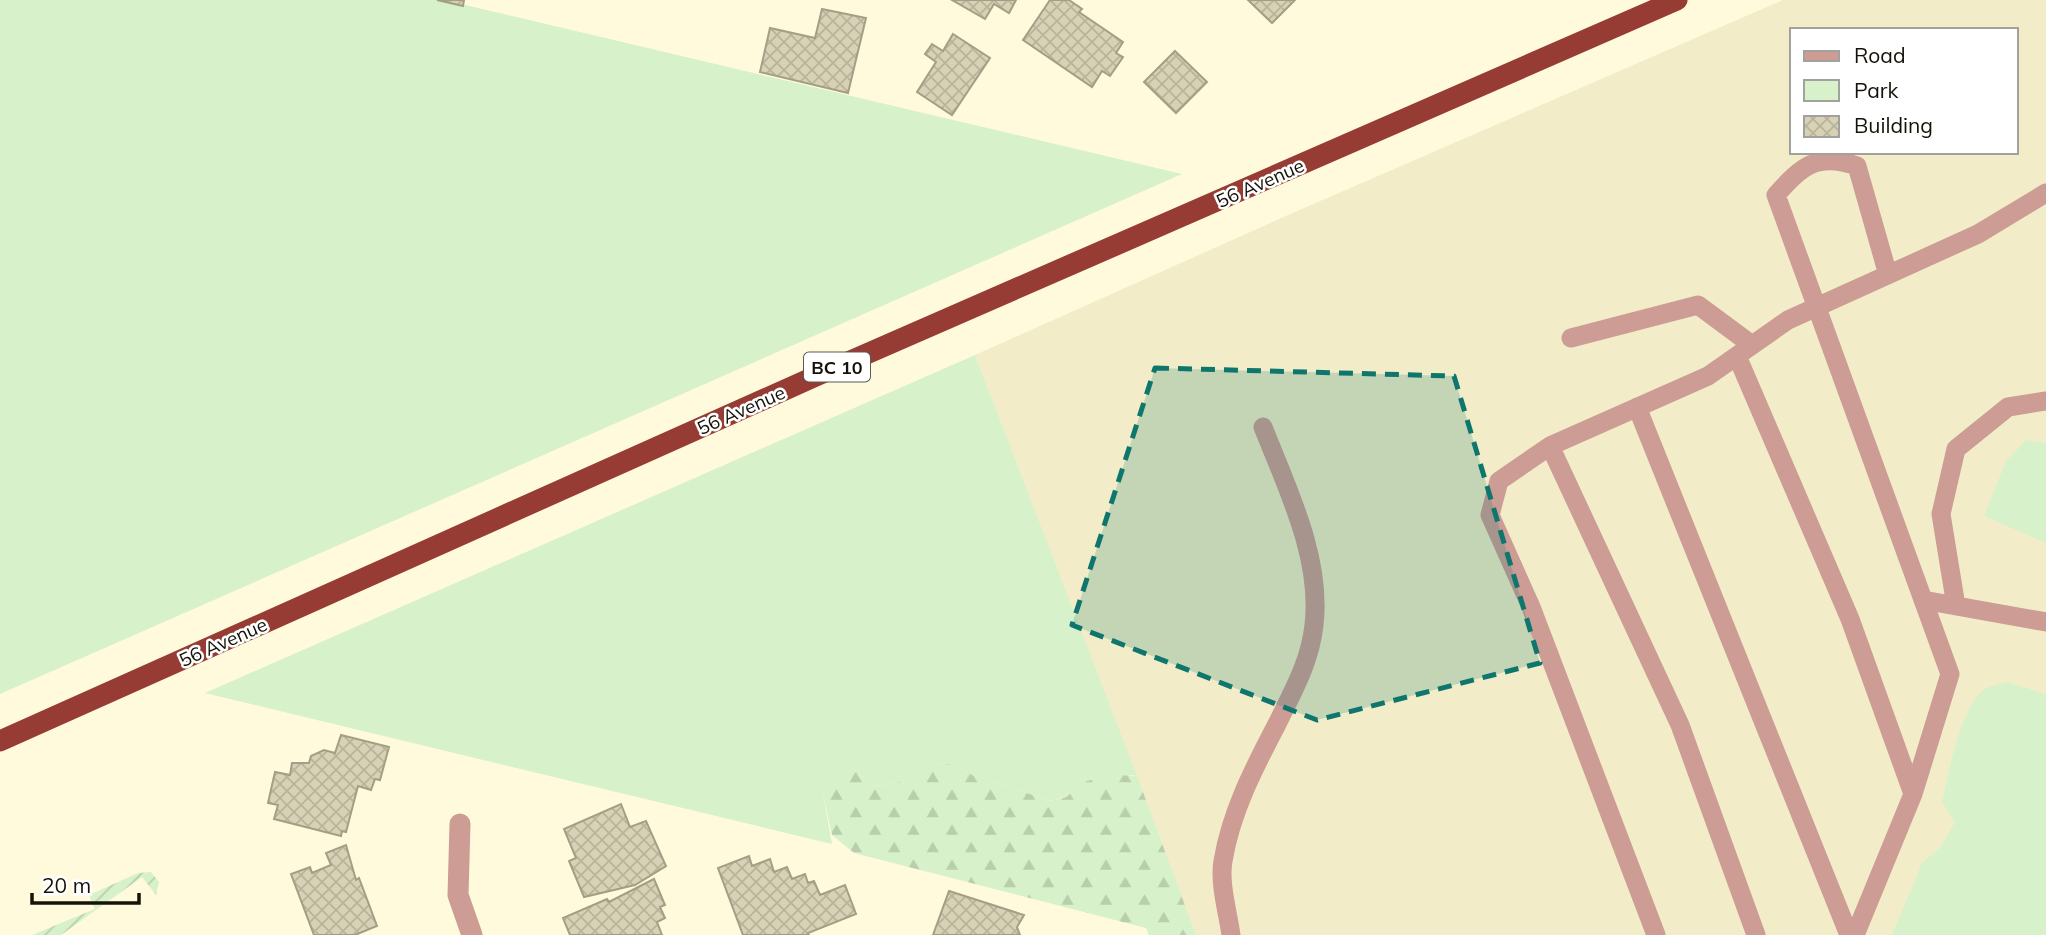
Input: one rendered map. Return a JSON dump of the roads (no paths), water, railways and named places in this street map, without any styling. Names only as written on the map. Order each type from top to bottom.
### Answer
[{"type":"highway","name":"56 Avenue","points":[[0,741],[816,376],[1677,0]]},
{"type":"street","points":[[460,824],[458,895],[472,935]]},
{"type":"lane","points":[[1855,935],[1913,793],[1950,674],[1776,195],[1799,169],[1835,158],[1857,166],[1888,275]]},
{"type":"lane","points":[[1656,935],[1531,607],[1490,515],[1499,481],[1550,446],[1708,376],[1788,320],[1978,234],[2046,193]]},
{"type":"lane","points":[[1571,338],[1698,305],[1744,350],[1850,618],[1913,793]]},
{"type":"lane","points":[[1956,606],[1941,514],[1956,449],[2008,407],[2046,401]]},
{"type":"lane","points":[[1637,407],[1849,935]]},
{"type":"lane","points":[[1231,935],[1222,864],[1234,814],[1306,667],[1314,624],[1312,569],[1293,505],[1263,427]]},
{"type":"lane","points":[[1550,446],[1680,725],[1756,935]]},
{"type":"lane","points":[[1923,600],[2046,622]]}]
